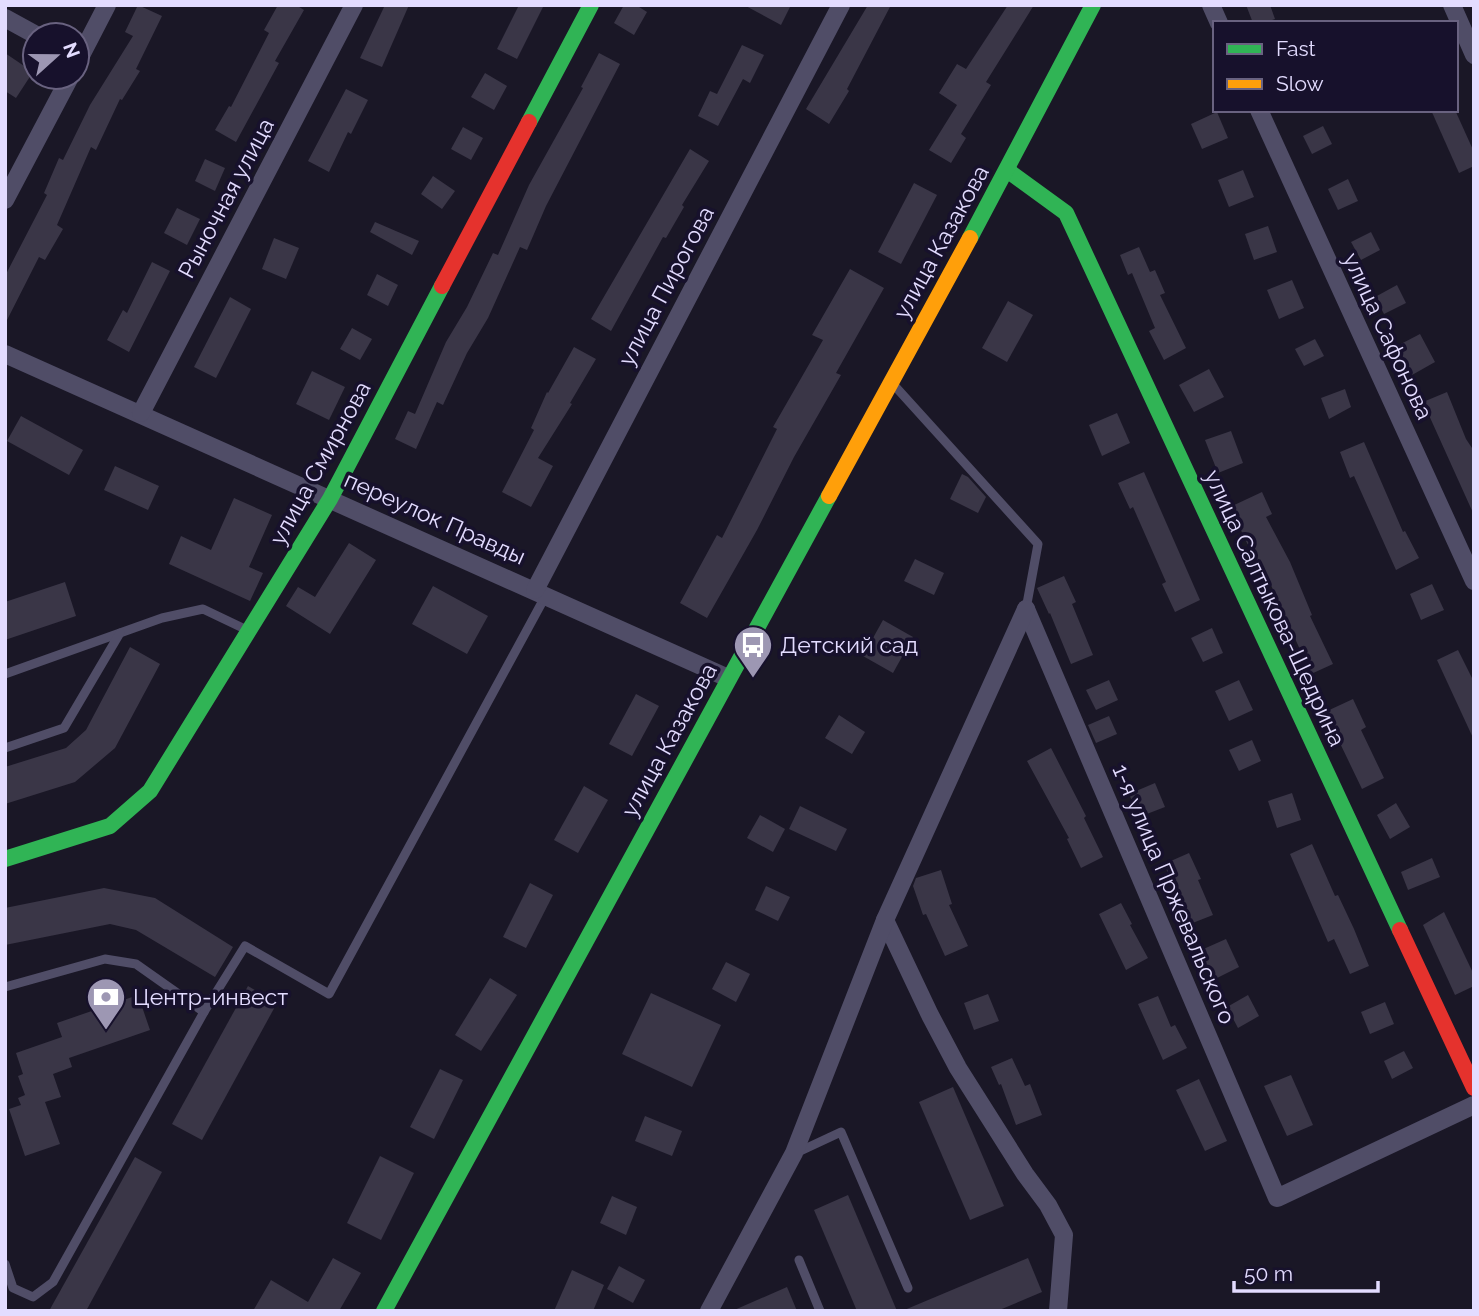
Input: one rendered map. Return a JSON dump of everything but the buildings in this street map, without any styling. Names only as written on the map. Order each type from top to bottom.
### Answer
[{"type":"street","points":[[91,35],[107,5]]},
{"type":"street","name":"Рыночная улица","points":[[141,414],[354,5]]},
{"type":"street","name":"улица Смирнова","points":[[5,859],[110,826],[150,791],[330,499],[591,5]]},
{"type":"street","name":"улица Пирогова","points":[[540,593],[841,5]]},
{"type":"street","name":"улица Казакова","points":[[384,1311],[1007,170],[1093,5]]},
{"type":"street","points":[[1211,5],[1218,21]]},
{"type":"street","points":[[1452,5],[1474,55]]},
{"type":"street","points":[[5,18],[21,27]]},
{"type":"street","points":[[5,200],[63,91]]},
{"type":"street","name":"улица Сафонова","points":[[1260,112],[1474,582]]},
{"type":"street","name":"улица Салтыкова-Щедрина","points":[[1007,170],[1066,213],[1474,1088]]},
{"type":"street","name":"переулок Правды","points":[[5,354],[729,678]]},
{"type":"street","points":[[709,1311],[794,1153],[885,920],[1026,609]]},
{"type":"street","name":"1-я улица Пржевальского","points":[[1026,609],[1277,1198],[1474,1105]]},
{"type":"street","points":[[885,920],[958,1068],[1025,1174],[1048,1205],[1064,1235],[1058,1311]]},
{"type":"lane","points":[[891,382],[1038,544],[1026,609]]},
{"type":"lane","points":[[5,1264],[13,1288],[33,1297],[54,1282],[204,1012],[246,946],[329,994],[540,593]]},
{"type":"lane","points":[[5,674],[162,618],[203,609],[248,631]]},
{"type":"lane","points":[[5,748],[64,728],[120,633]]},
{"type":"lane","points":[[5,987],[105,959],[136,964],[204,1012]]},
{"type":"lane","points":[[794,1153],[841,1132],[908,1287]]},
{"type":"lane","points":[[799,1260],[820,1311]]},
{"type":"traffic: fast","points":[[529,122],[591,5]]},
{"type":"traffic: fast","points":[[970,238],[1093,5]]},
{"type":"traffic: fast","points":[[1007,170],[1066,213],[1400,930]]},
{"type":"traffic: fast","points":[[5,859],[110,826],[150,791],[330,499],[442,286]]},
{"type":"traffic: fast","points":[[384,1311],[829,496]]},
{"type":"traffic: slow","points":[[829,496],[970,238]]},
{"type":"traffic: jam","points":[[442,286],[529,122]]},
{"type":"traffic: jam","points":[[1400,930],[1474,1088]]},
{"type":"place","name":"Детский сад","points":[[753,679]]},
{"type":"place","name":"Центр-инвест","points":[[106,1031]]}]
